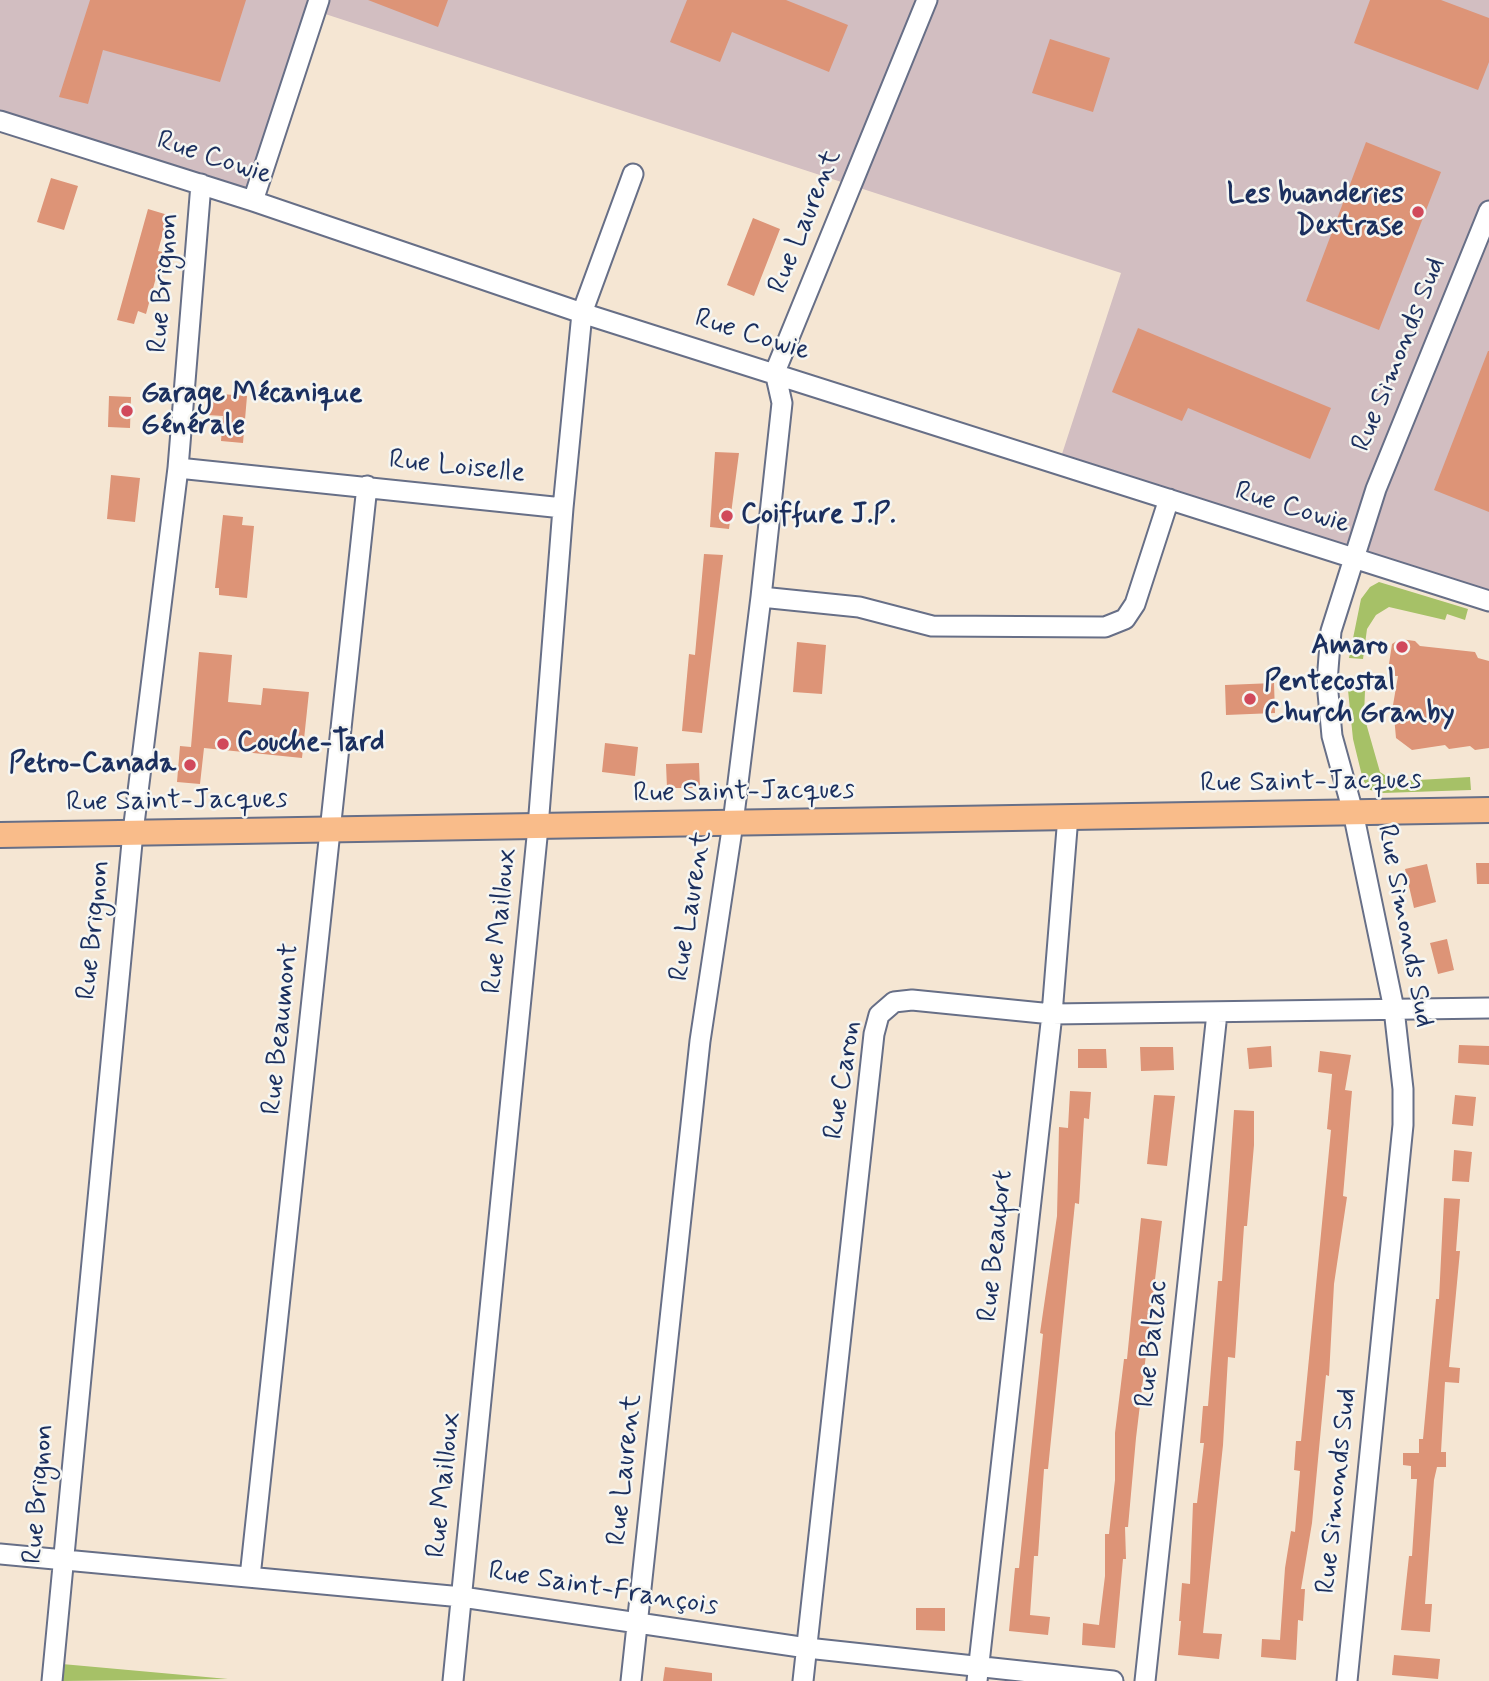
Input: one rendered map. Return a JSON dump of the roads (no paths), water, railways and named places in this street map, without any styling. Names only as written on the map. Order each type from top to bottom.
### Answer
[{"type":"main road","name":"Rue Saint-Jacques","points":[[0,835],[1489,810]]},
{"type":"street","points":[[253,201],[319,0]]},
{"type":"street","name":"Rue Laurent","points":[[631,1681],[700,1041],[733,823],[761,597],[782,403],[775,372],[927,0]]},
{"type":"street","name":"Rue Cowie","points":[[0,121],[253,201],[583,313],[1489,601]]},
{"type":"street","name":"Rue Mailloux","points":[[453,1681],[538,827],[563,508],[583,313],[633,174]]},
{"type":"street","name":"Rue Brignon","points":[[52,1681],[133,832],[178,468],[201,184]]},
{"type":"street","name":"Rue Simonds Sud","points":[[1347,1681],[1404,1125],[1394,1009],[1353,812],[1332,736],[1327,682],[1332,631],[1376,489],[1489,211]]},
{"type":"street","name":"Rue Loiselle","points":[[178,468],[563,508]]},
{"type":"street","name":"Rue Beaumont","points":[[250,1577],[367,486]]},
{"type":"street","points":[[761,597],[859,607],[932,626],[1105,627],[1125,619],[1135,604],[1169,499]]},
{"type":"street","name":"Rue Beaufort","points":[[978,1674],[1052,1014],[1068,816]]},
{"type":"street","name":"Rue Caron","points":[[803,1681],[872,1048],[880,1015],[894,1002],[912,1000],[1052,1014],[1489,1008]]},
{"type":"street","name":"Rue Balzac","points":[[1146,1681],[1217,1013]]},
{"type":"street","name":"Rue Saint-François","points":[[0,1554],[462,1597],[978,1674],[1113,1681]]},
{"type":"place","name":"Les buanderies Dextrase","points":[[1418,212]]},
{"type":"place","name":"Garage Mécanique Générale","points":[[127,411]]},
{"type":"place","name":"Coiffure J.P.","points":[[727,516]]},
{"type":"place","name":"Amaro","points":[[1402,647]]},
{"type":"place","name":"Pentecostal Church Granby","points":[[1250,699]]},
{"type":"place","name":"Couche-Tard","points":[[223,744]]},
{"type":"place","name":"Petro-Canada","points":[[190,765]]}]
